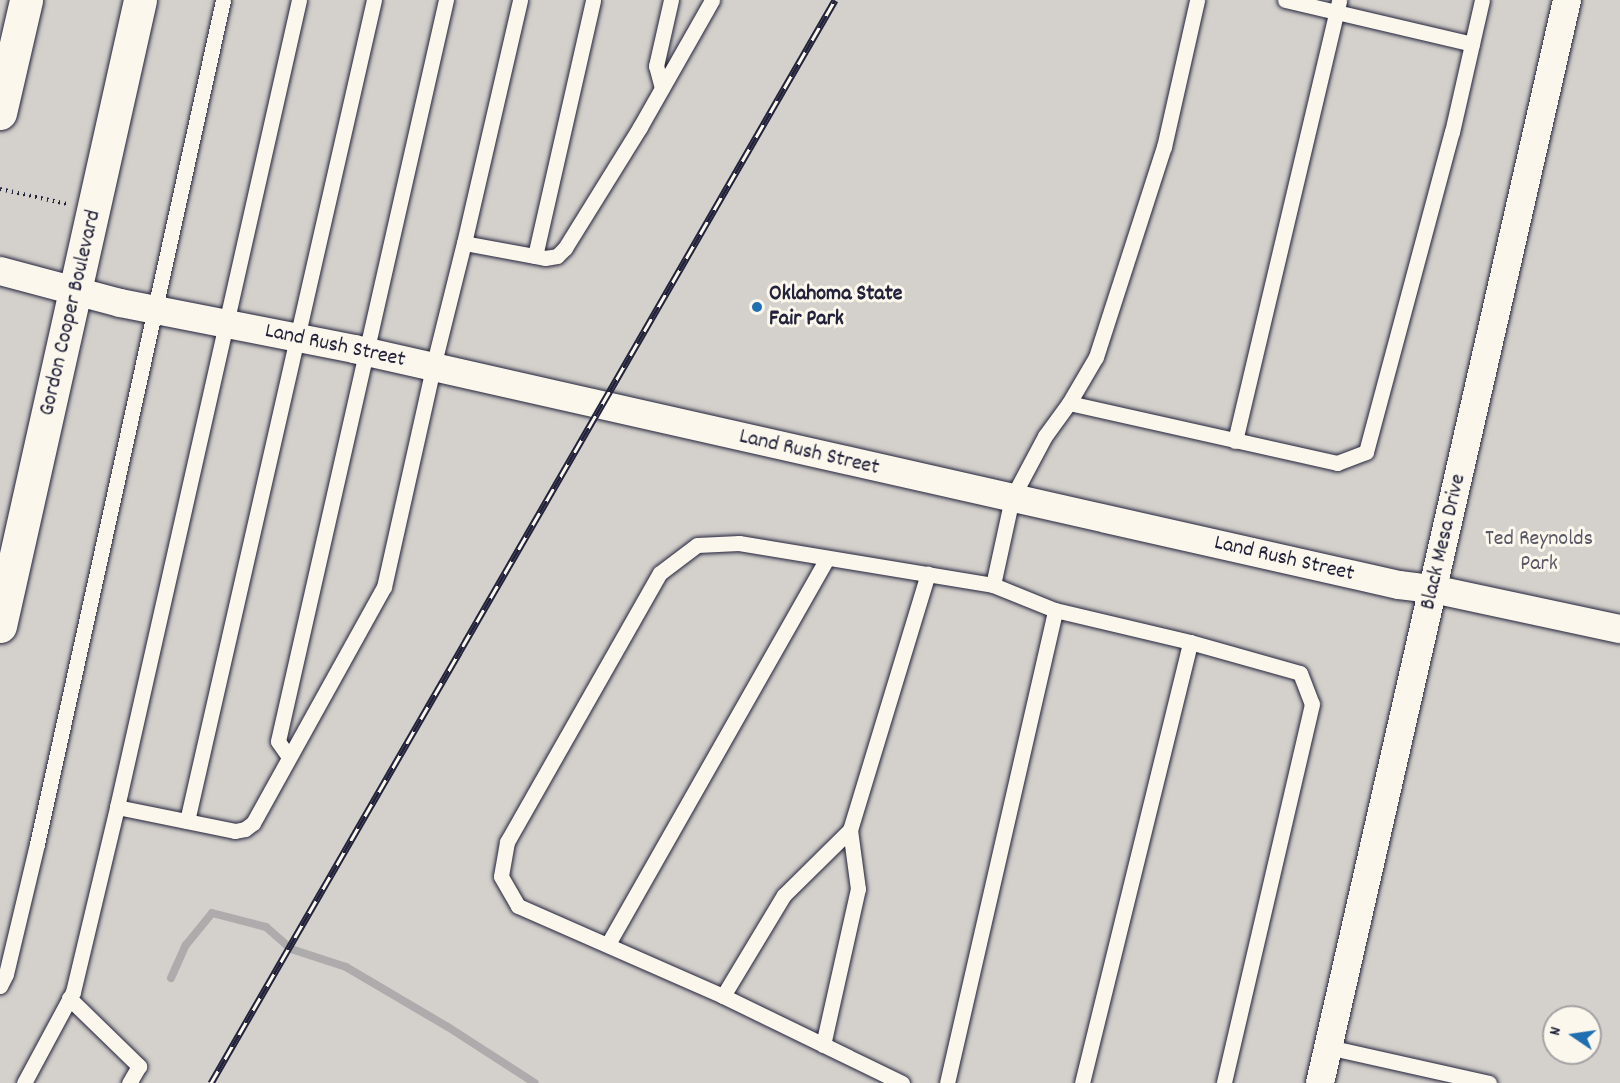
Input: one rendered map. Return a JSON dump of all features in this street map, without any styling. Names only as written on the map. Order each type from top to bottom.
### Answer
[{"type":"street","points":[[0,113],[26,0]]},
{"type":"street","name":"Gordon Cooper Boulevard","points":[[0,626],[140,0]]},
{"type":"street","name":"Black Mesa Drive","points":[[1320,1083],[1567,0]]},
{"type":"street","name":"Land Rush Street","points":[[0,271],[154,309],[367,352],[1400,585],[1433,589],[1620,628]]},
{"type":"lane","points":[[0,986],[6,974],[37,844],[223,0]]},
{"type":"lane","points":[[24,1083],[69,998],[117,807],[299,0]]},
{"type":"lane","points":[[187,822],[374,0]]},
{"type":"lane","points":[[289,757],[278,741],[446,0]]},
{"type":"lane","points":[[117,807],[234,831],[245,829],[253,823],[384,587],[520,0]]},
{"type":"lane","points":[[535,256],[593,0]]},
{"type":"lane","points":[[662,88],[656,66],[671,0]]},
{"type":"lane","points":[[464,243],[545,258],[557,256],[565,248],[662,88],[712,0]]},
{"type":"lane","points":[[993,585],[1012,498],[1046,436],[1096,357],[1164,147],[1197,0]]},
{"type":"lane","points":[[1285,0],[1338,6],[1472,44]]},
{"type":"lane","points":[[1069,403],[1336,464],[1366,452],[1452,132],[1482,0]]},
{"type":"lane","points":[[1235,441],[1338,6]]},
{"type":"lane","points":[[902,1083],[723,996],[518,906],[501,876],[507,842],[660,573],[697,545],[739,543],[993,585],[1055,610],[1190,642],[1300,673],[1312,704],[1224,1083]]},
{"type":"lane","points":[[608,944],[827,559]]},
{"type":"lane","points":[[823,1045],[858,889],[850,830],[928,574]]},
{"type":"lane","points":[[947,1083],[1055,610]]},
{"type":"lane","points":[[1082,1083],[1190,642]]},
{"type":"lane","points":[[723,996],[784,895],[850,830]]},
{"type":"lane","points":[[69,998],[139,1066],[129,1083]]},
{"type":"lane","points":[[1328,1047],[1489,1083]]},
{"type":"path","points":[[0,189],[94,210]]},
{"type":"green space","name":"Oklahoma State Fair Park","points":[[0,0],[1620,0],[1620,1083],[0,1083]]},
{"type":"waterway","points":[[171,978],[186,945],[212,913],[266,927],[291,949],[346,967],[448,1027],[535,1083]]},
{"type":"railway","points":[[211,1083],[835,0]]},
{"type":"place","name":"Oklahoma State Fair Park","points":[[757,307]]},
{"type":"park label","name":"Ted Reynolds Park","points":[[1539,552]]}]
